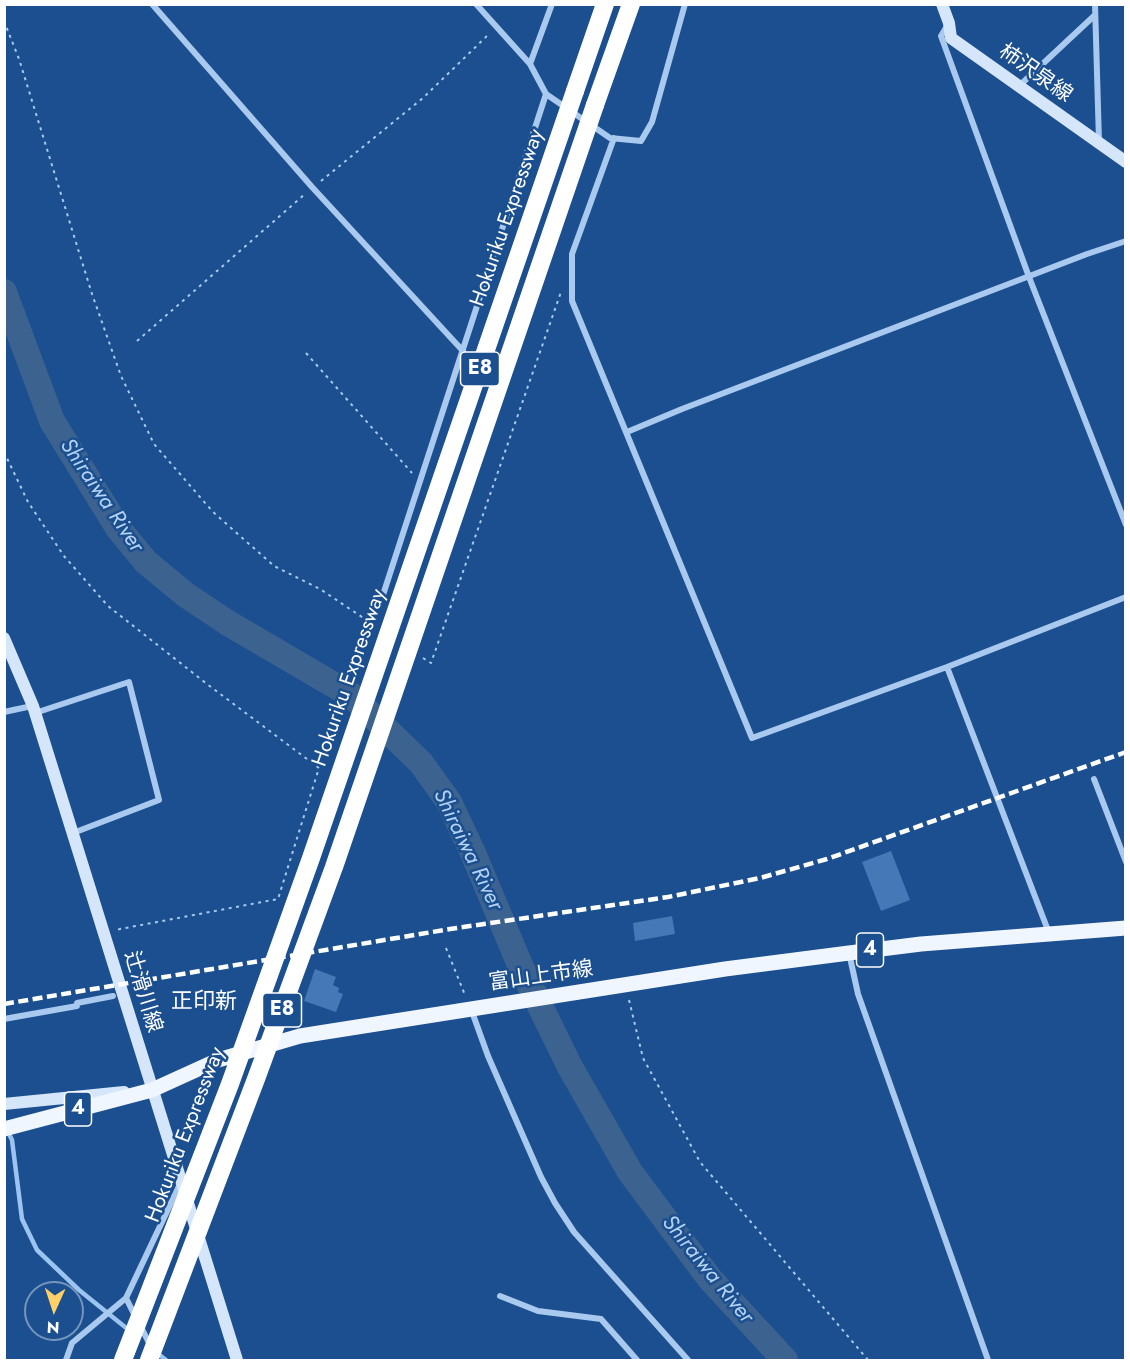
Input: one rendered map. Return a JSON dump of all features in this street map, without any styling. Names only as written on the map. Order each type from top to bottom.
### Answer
[{"type":"highway","name":"Hokuriku Expressway","points":[[123,1360],[217,1118],[311,858],[605,4]]},
{"type":"highway","name":"E8","points":[[149,1360],[334,867],[630,4]]},
{"type":"main road","name":"柿沢泉線","points":[[942,4],[949,23],[951,38],[1125,162]]},
{"type":"main road","name":"辻滑川線","points":[[4,638],[34,709],[237,1360]]},
{"type":"main road","name":"4","points":[[621,986],[725,969],[921,944],[1125,928]]},
{"type":"main road","name":"富山上市線","points":[[471,1009],[621,986]]},
{"type":"main road","name":"4","points":[[4,1129],[152,1089],[218,1060],[300,1036],[471,1009]]},
{"type":"main road","points":[[4,1104],[152,1089]]},
{"type":"street","points":[[152,4],[312,188],[463,351]]},
{"type":"street","points":[[476,4],[530,64],[546,94],[610,138],[640,141],[652,122],[685,4]]},
{"type":"street","points":[[530,64],[552,4]]},
{"type":"street","points":[[1095,4],[1099,143]]},
{"type":"street","points":[[1019,86],[1095,15]]},
{"type":"street","points":[[949,23],[941,36],[1029,277],[1125,525]]},
{"type":"street","points":[[381,601],[546,94]]},
{"type":"street","points":[[614,138],[572,254],[572,301],[752,738],[947,667],[1125,597]]},
{"type":"street","points":[[627,432],[1125,241]]},
{"type":"street","points":[[947,667],[1050,934]]},
{"type":"street","points":[[4,712],[34,709],[129,682],[159,800],[73,833]]},
{"type":"street","points":[[1094,779],[1125,862]]},
{"type":"street","points":[[849,953],[858,994],[988,1360]]},
{"type":"street","points":[[4,1019],[77,1006],[77,1003],[112,996]]},
{"type":"street","points":[[471,1009],[488,1056],[541,1177],[555,1203],[574,1232],[688,1360]]},
{"type":"street","points":[[66,1360],[72,1343],[126,1298],[180,1183]]},
{"type":"street","points":[[500,1296],[538,1311],[601,1319],[637,1360]]},
{"type":"street","points":[[126,1298],[158,1360]]},
{"type":"path","points":[[4,21],[20,59],[92,294],[120,376],[154,444],[213,512],[274,566],[320,589],[375,626]]},
{"type":"path","points":[[421,657],[431,663],[572,261]]},
{"type":"path","points":[[306,353],[420,482]]},
{"type":"path","points":[[4,452],[28,502],[64,556],[108,606],[207,684],[320,768],[278,899],[103,932]]},
{"type":"path","points":[[446,948],[471,1009]]},
{"type":"path","points":[[621,986],[643,1058],[700,1162],[868,1360]]},
{"type":"building","points":[[891,851],[910,900],[881,911],[862,862]]},
{"type":"building","points":[[672,916],[675,934],[635,941],[633,923]]},
{"type":"building","points":[[315,969],[336,977],[333,985],[339,988],[338,992],[343,994],[336,1012],[304,1001]]},
{"type":"waterway","name":"Shiraiwa River","points":[[4,292],[52,421],[118,528],[146,562],[186,595],[228,623],[351,695],[421,763],[449,802],[520,965],[570,1067],[630,1172],[710,1279],[785,1360]]},
{"type":"waterway","points":[[8,1132],[12,1140],[22,1219],[37,1250],[79,1290],[130,1331]]},
{"type":"waterway","points":[[157,1353],[166,1360]]},
{"type":"railway","points":[[4,1004],[450,929],[668,897],[760,878],[827,859],[1126,752]]},
{"type":"district","name":"正印新","points":[[204,1003]]}]
